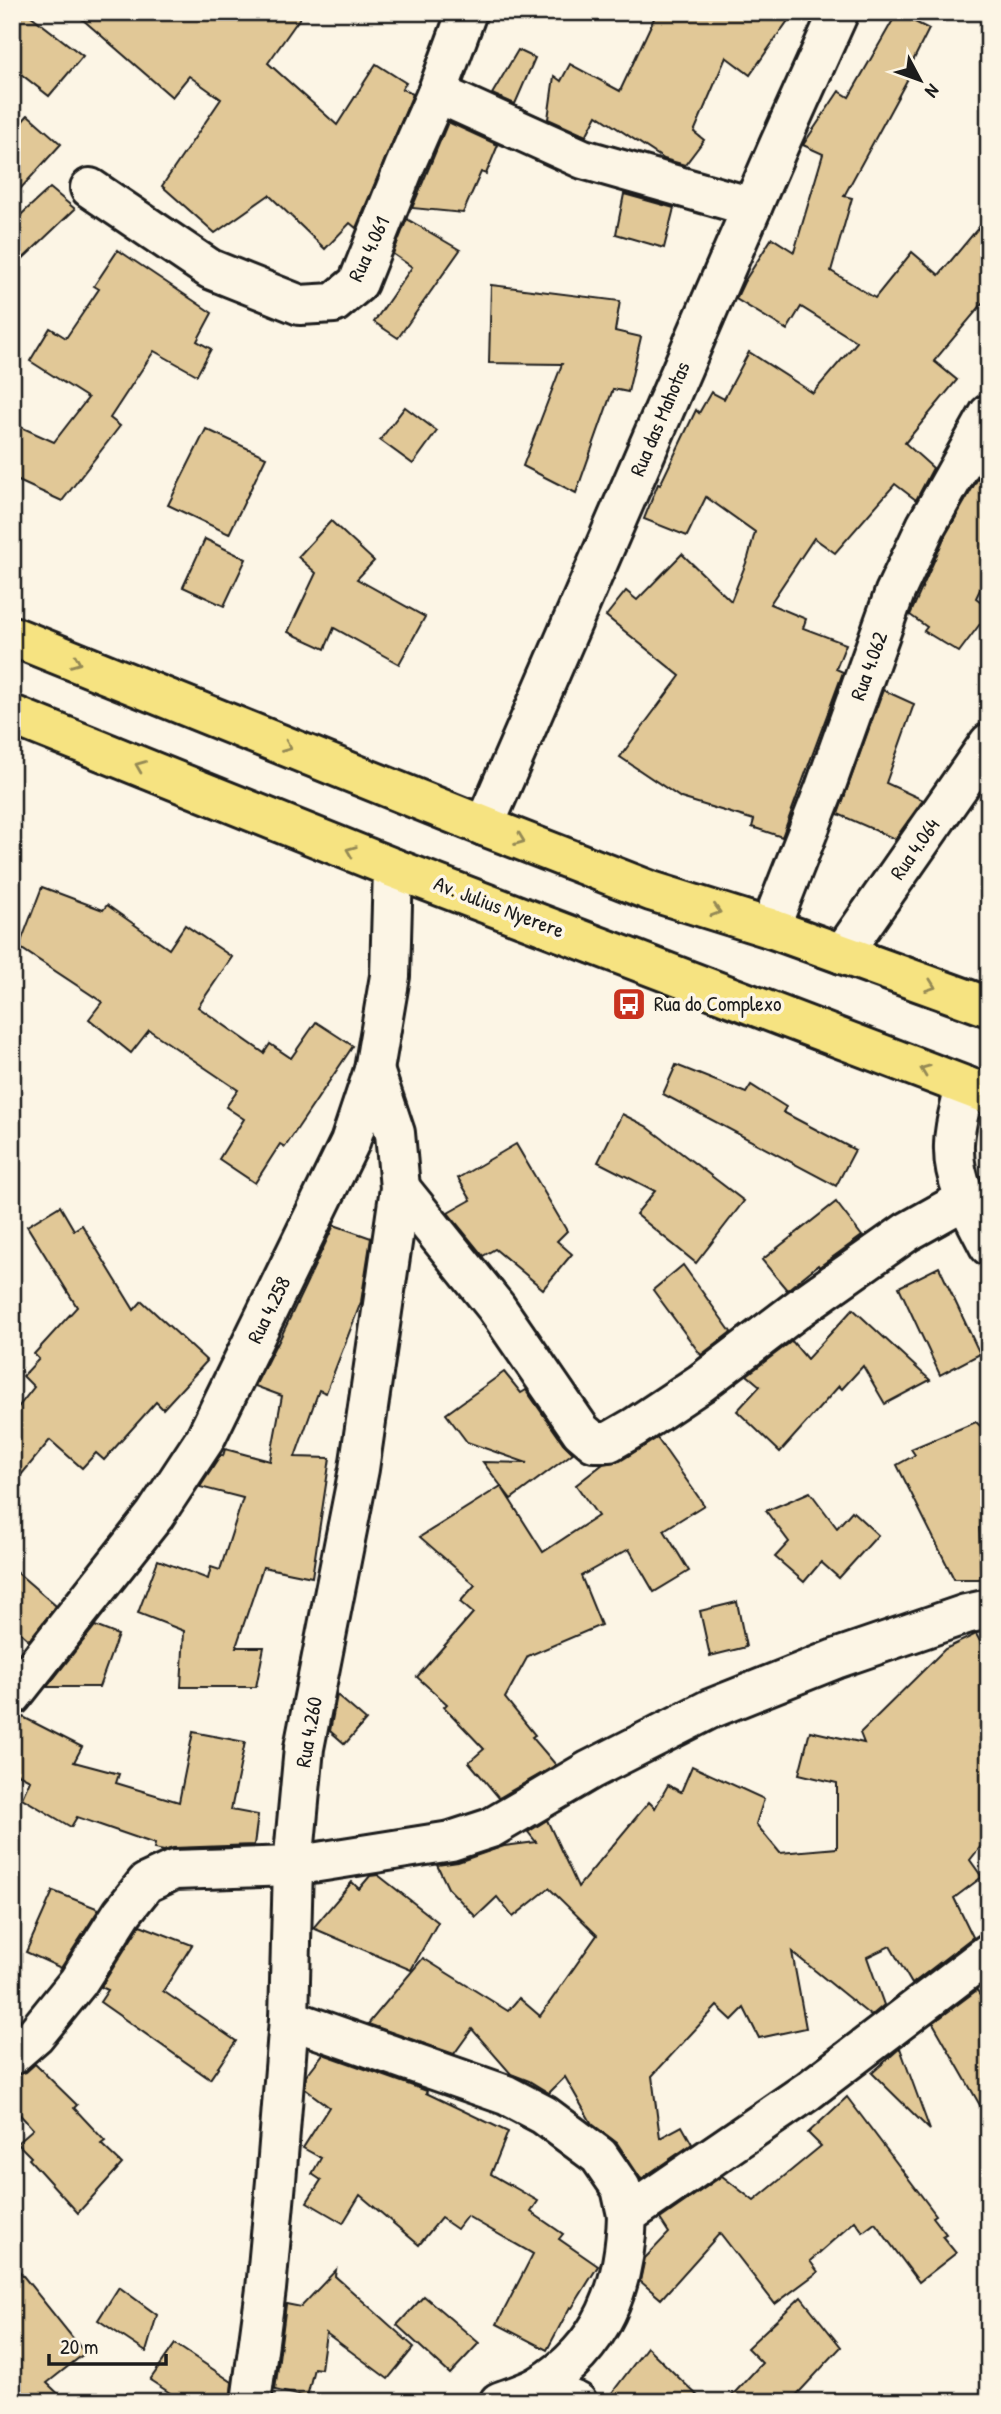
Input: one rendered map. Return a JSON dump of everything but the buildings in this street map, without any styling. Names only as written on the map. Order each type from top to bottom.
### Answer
[{"type":"main road","points":[[12,636],[651,891],[770,928],[989,1007]]},
{"type":"main road","name":"Av. Julius Nyerere","points":[[12,715],[393,868],[977,1090]]},
{"type":"street","name":"Rua 4.061","points":[[90,188],[211,269],[300,305],[334,303],[358,284],[437,93],[467,12]]},
{"type":"street","name":"Rua das Mahotas","points":[[484,826],[839,12]]},
{"type":"street","points":[[437,93],[583,159],[752,207]]},
{"type":"street","name":"Rua 4.062","points":[[770,928],[825,788],[895,592],[926,526],[989,414]]},
{"type":"street","name":"Rua 4.064","points":[[842,954],[989,743]]},
{"type":"street","name":"Rua 4.258","points":[[12,1696],[155,1515],[205,1439],[350,1142],[374,1070],[390,976],[393,868]]},
{"type":"street","name":"Rua 4.260","points":[[251,2402],[266,2290],[289,2019],[293,1866],[304,1748],[359,1469],[400,1188],[395,1133],[374,1070]]},
{"type":"street","points":[[977,1090],[953,1147],[955,1165],[966,1199],[989,1246]]},
{"type":"street","points":[[400,1188],[496,1307],[581,1431],[594,1442],[609,1442],[635,1427],[701,1383],[802,1306],[907,1232],[966,1199]]},
{"type":"street","points":[[12,2055],[35,2035],[78,1982],[122,1913],[146,1883],[174,1870],[293,1866],[451,1841],[491,1828],[590,1770],[710,1709],[835,1659],[989,1609]]},
{"type":"street","points":[[627,2215],[808,2091],[989,1952]]},
{"type":"street","points":[[289,2019],[506,2095],[544,2115],[599,2156],[621,2188],[627,2215],[626,2251],[617,2286],[597,2334],[573,2361],[538,2387],[499,2402]]},
{"type":"street","points":[[538,2387],[577,2402]]},
{"type":"place","name":"Rua do Complexo","points":[[629,1004]]}]
